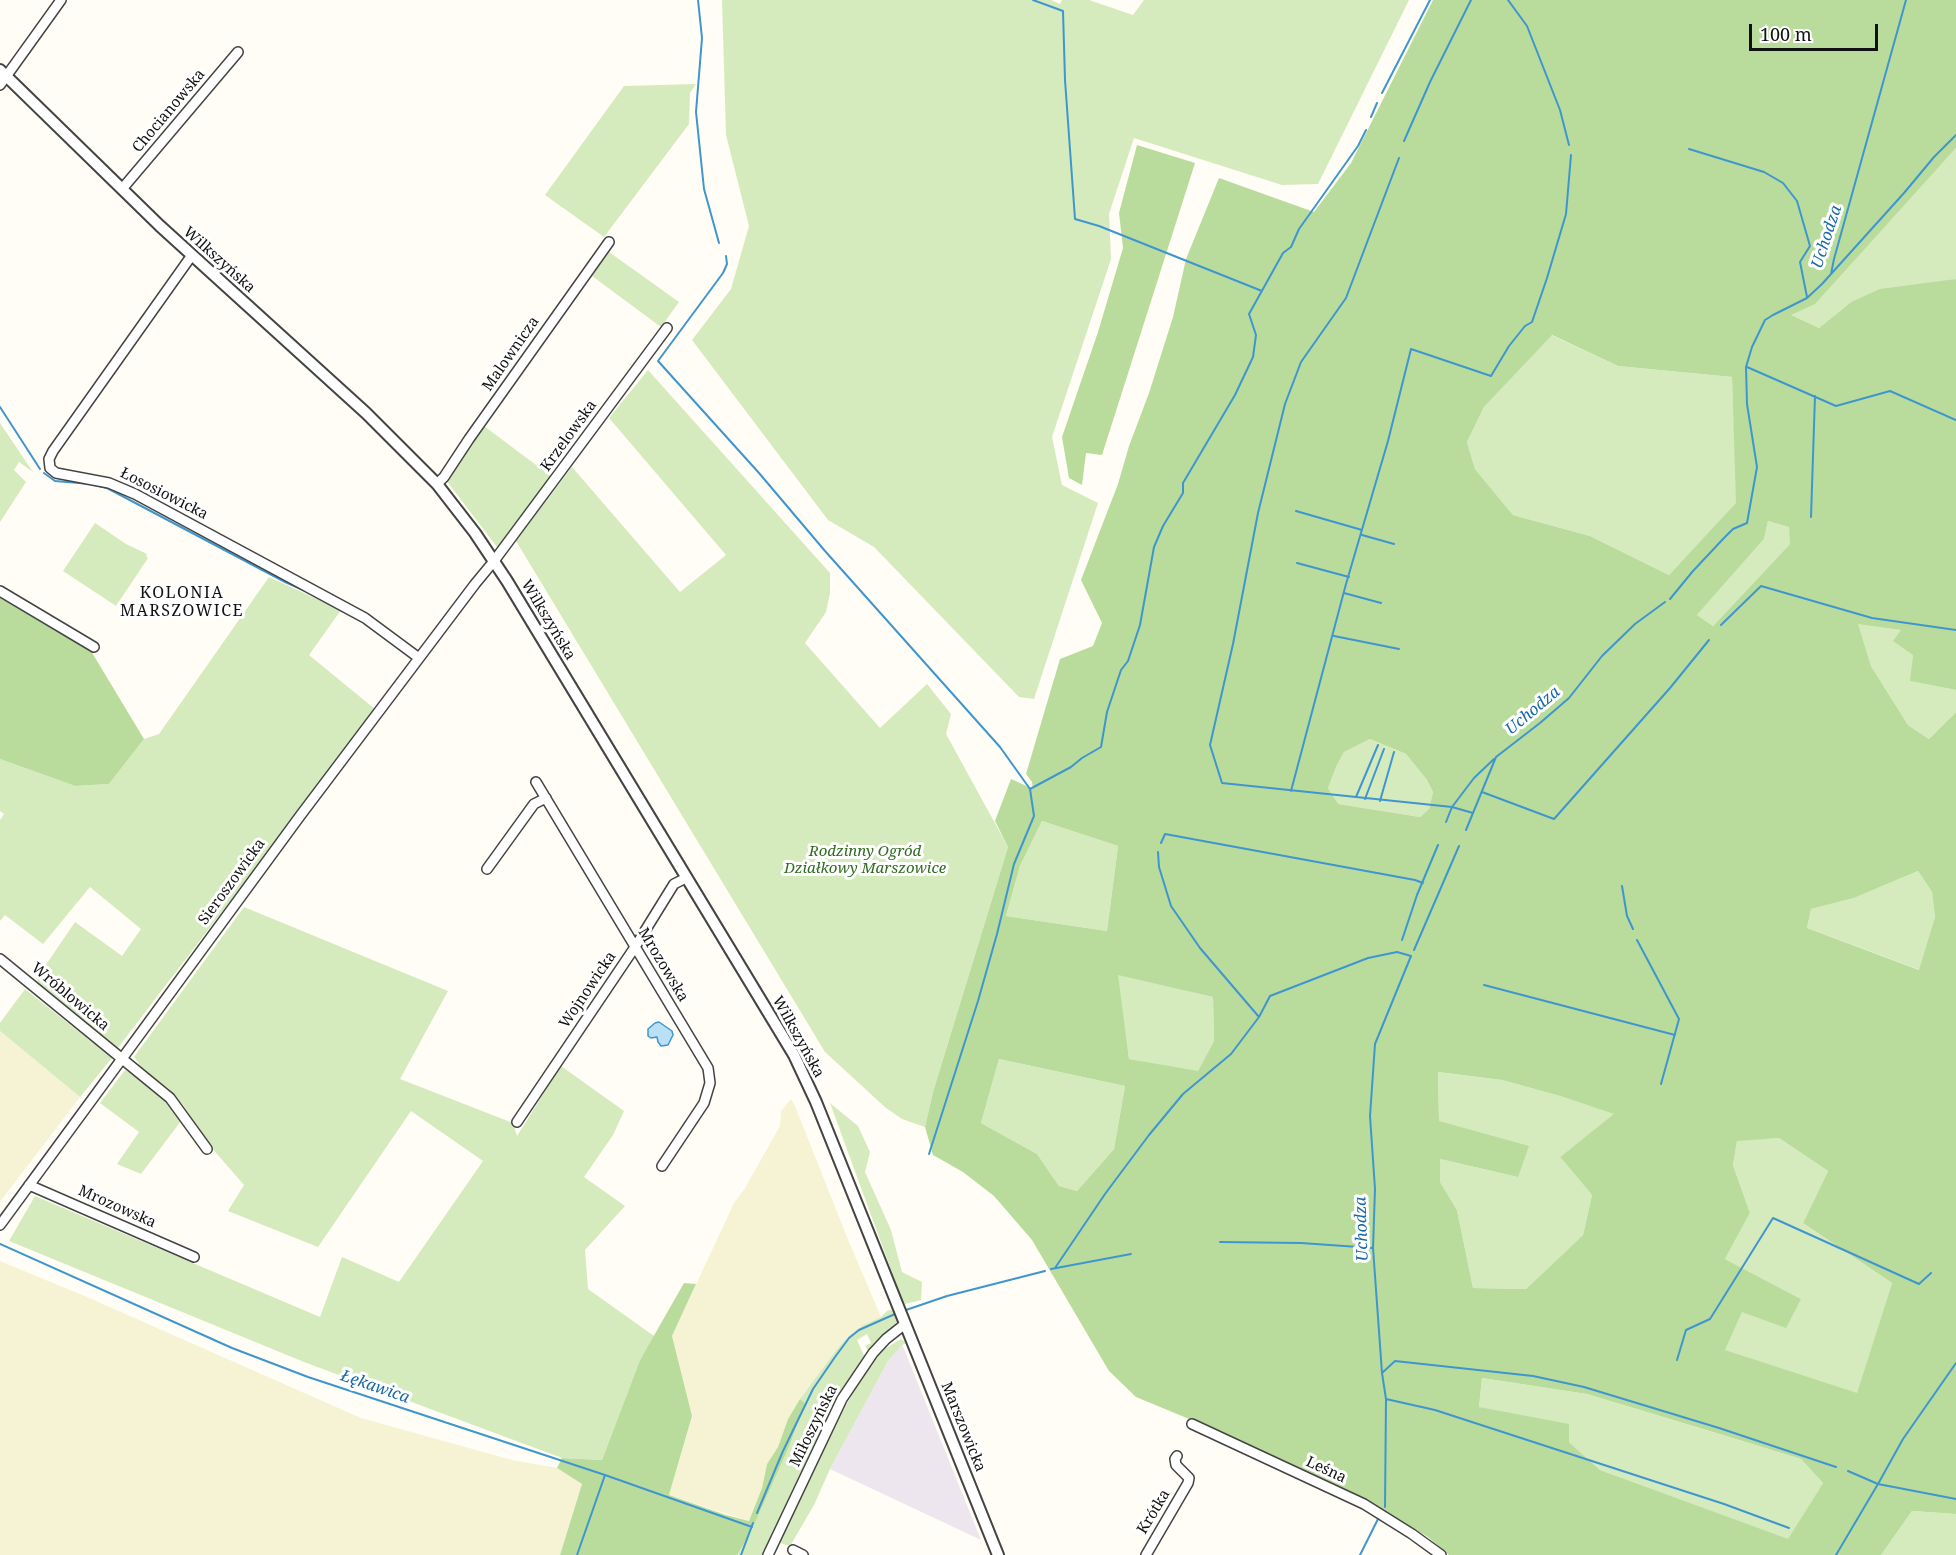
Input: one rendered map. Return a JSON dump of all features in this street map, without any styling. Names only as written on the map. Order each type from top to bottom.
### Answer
[{"type":"street","points":[[2,77],[61,0]]},
{"type":"street","name":"Chocianowska","points":[[122,189],[238,52]]},
{"type":"street","name":"Wilkszyńska","points":[[2,77],[192,255],[351,399],[437,484],[466,521],[495,561],[794,1055],[816,1102],[900,1310]]},
{"type":"street","name":"Malownicza","points":[[437,484],[609,242]]},
{"type":"street","name":"Łososiowicka","points":[[192,255],[53,451],[49,459],[50,468],[56,473],[109,483],[135,494],[366,618],[419,658]]},
{"type":"street","name":"Krzelowska","points":[[495,561],[667,328]]},
{"type":"street","name":"Sieroszowicka","points":[[0,1225],[419,658],[495,561]]},
{"type":"street","points":[[0,591],[94,647]]},
{"type":"street","name":"Mrozowska","points":[[536,782],[708,1068],[710,1083],[704,1103],[662,1166]]},
{"type":"street","points":[[487,869],[534,804],[546,798]]},
{"type":"street","name":"Wojnowicka","points":[[517,1122],[635,947],[674,884],[686,878]]},
{"type":"street","name":"Wróblowicka","points":[[0,959],[170,1098],[207,1149]]},
{"type":"street","name":"Mrozowska","points":[[28,1185],[194,1257]]},
{"type":"street","name":"Marszowicka","points":[[900,1310],[998,1555]]},
{"type":"street","name":"Miłoszyńska","points":[[768,1555],[842,1399],[873,1353],[905,1324]]},
{"type":"street","name":"Leśna","points":[[1192,1424],[1364,1504],[1441,1555]]},
{"type":"street","name":"Krótka","points":[[1146,1555],[1188,1483],[1189,1478],[1176,1466],[1177,1456]]},
{"type":"street","points":[[792,1550],[803,1555]]},
{"type":"shaded area","points":[[0,1031],[80,1097],[0,1202]]},
{"type":"shaded area","points":[[791,1099],[881,1317],[863,1325],[850,1335],[800,1399],[788,1419],[778,1447],[767,1464],[762,1488],[749,1521],[669,1495],[692,1416],[672,1336],[734,1203],[780,1126],[781,1111]]},
{"type":"shaded area","points":[[0,1261],[361,1418],[512,1460],[557,1468],[582,1484],[560,1555],[0,1555]]},
{"type":"shaded area","points":[[902,1344],[981,1540],[830,1469],[888,1361]]},
{"type":"green space","points":[[722,0],[1051,0],[1060,4],[1062,0],[1089,0],[1133,15],[1144,0],[1409,0],[1318,184],[1282,185],[1134,138],[1109,214],[1111,259],[1052,437],[1062,485],[1098,503],[1034,699],[1019,697],[874,547],[828,520],[692,340],[731,289],[749,226],[726,135]]},
{"type":"green space","points":[[1433,0],[1956,0],[1956,148],[1815,304],[1791,315],[1819,328],[1851,302],[1880,289],[1956,279],[1956,690],[1910,681],[1913,655],[1893,641],[1901,630],[1858,624],[1871,666],[1908,725],[1929,739],[1956,712],[1956,1514],[1912,1511],[1881,1555],[1449,1555],[1428,1537],[1380,1508],[1223,1433],[1136,1397],[1109,1371],[1032,1240],[994,1196],[963,1172],[933,1155],[925,1127],[933,1092],[1008,847],[995,821],[1011,779],[1033,789],[1032,782],[1026,774],[1060,659],[1093,646],[1102,623],[1081,580],[1118,484],[1129,446],[1149,393],[1173,317],[1186,259],[1219,178],[1314,212],[1351,163]],"holes":[[[1552,335],[1618,366],[1732,377],[1736,503],[1669,575],[1590,536],[1513,515],[1475,469],[1467,442],[1484,407]],[[1768,521],[1789,527],[1790,544],[1713,626],[1697,615],[1764,539]],[[1370,739],[1406,754],[1427,780],[1433,792],[1429,809],[1420,817],[1338,804],[1328,788],[1344,752]],[[1042,821],[1118,846],[1107,931],[1006,916],[1020,866]],[[1918,871],[1932,892],[1935,917],[1919,970],[1807,928],[1811,909],[1854,898]],[[1118,975],[1213,997],[1214,1041],[1198,1071],[1129,1059]],[[999,1059],[1125,1086],[1114,1149],[1077,1191],[1059,1186],[1037,1154],[981,1123]],[[1438,1072],[1502,1080],[1614,1114],[1560,1157],[1592,1195],[1583,1235],[1526,1289],[1473,1288],[1457,1210],[1440,1182],[1440,1159],[1518,1177],[1529,1146],[1439,1121]],[[1779,1138],[1828,1171],[1803,1223],[1892,1283],[1857,1393],[1725,1350],[1742,1312],[1786,1328],[1801,1299],[1725,1259],[1750,1213],[1733,1165],[1737,1141]],[[1482,1378],[1587,1394],[1801,1459],[1823,1483],[1788,1539],[1600,1470],[1569,1442],[1569,1424],[1479,1407]]]},
{"type":"green space","points":[[696,84],[690,93],[689,124],[604,237],[545,195],[624,86]]},
{"type":"green space","points":[[1137,145],[1195,163],[1102,455],[1086,453],[1082,485],[1069,478],[1062,437],[1098,332],[1123,248],[1119,213]]},
{"type":"green space","points":[[1956,148],[1956,279],[1851,302],[1819,328],[1790,315],[1815,303]]},
{"type":"green space","points":[[609,252],[679,302],[661,327],[592,276]]},
{"type":"green space","points":[[1551,335],[1618,366],[1732,377],[1737,503],[1669,575],[1590,536],[1513,515],[1475,469],[1467,442],[1484,407]]},
{"type":"green space","name":"Rodzinny Ogród Działkowy Marszowice","points":[[648,370],[830,573],[830,593],[826,612],[805,643],[880,728],[927,684],[951,714],[946,734],[1008,847],[933,1092],[925,1127],[902,1119],[886,1108],[825,1052],[516,541],[572,467],[680,592],[726,555],[609,418]]},
{"type":"green space","points":[[0,423],[33,472],[19,462],[14,470],[26,482],[0,522]]},
{"type":"green space","points":[[484,426],[552,477],[497,547],[446,480]]},
{"type":"green space","points":[[1768,521],[1790,527],[1790,544],[1713,626],[1697,615],[1764,539]]},
{"type":"green space","points":[[95,523],[126,544],[147,554],[148,558],[116,606],[63,571]]},
{"type":"green space","points":[[269,577],[341,610],[309,655],[376,710],[117,1049],[38,985],[37,978],[75,922],[122,956],[141,929],[90,887],[43,944],[5,915],[0,921],[0,820],[4,814],[0,811],[0,759],[75,786],[109,784],[144,739],[159,734]]},
{"type":"green space","points":[[0,594],[88,646],[144,739],[109,784],[75,786],[0,759]]},
{"type":"green space","points":[[1857,623],[1901,630],[1913,655],[1911,681],[1956,690],[1956,712],[1929,739],[1908,725],[1871,666]]},
{"type":"green space","points":[[1370,739],[1406,754],[1427,780],[1433,792],[1429,809],[1420,817],[1337,804],[1328,788],[1337,765],[1344,752]]},
{"type":"green space","points":[[1042,821],[1118,846],[1107,931],[1006,916],[1020,866]]},
{"type":"green space","points":[[1918,871],[1932,892],[1935,917],[1920,970],[1807,928],[1811,909],[1854,898]]},
{"type":"green space","points":[[244,907],[448,991],[400,1079],[513,1123],[517,1136],[561,1066],[624,1111],[613,1135],[584,1177],[625,1206],[585,1250],[588,1289],[654,1336],[640,1360],[602,1460],[562,1458],[304,1362],[9,1241],[35,1196],[320,1317],[342,1257],[399,1282],[483,1161],[411,1111],[318,1247],[228,1211],[244,1185],[210,1146],[183,1105],[168,1088],[144,1071],[134,1057]]},
{"type":"green space","points":[[1117,974],[1213,997],[1214,1041],[1198,1072],[1129,1059]]},
{"type":"green space","points":[[25,989],[112,1058],[80,1097],[0,1031],[0,1023]]},
{"type":"green space","points":[[999,1059],[1125,1086],[1114,1149],[1077,1191],[1059,1186],[1037,1154],[981,1123]]},
{"type":"green space","points":[[125,1070],[134,1074],[166,1099],[181,1121],[141,1174],[117,1164],[139,1132],[100,1103]]},
{"type":"green space","points":[[1438,1072],[1502,1080],[1615,1114],[1560,1157],[1592,1195],[1583,1235],[1526,1289],[1473,1288],[1457,1210],[1440,1182],[1440,1159],[1518,1177],[1439,1121]]},
{"type":"green space","points":[[830,1103],[858,1126],[870,1152],[865,1172],[891,1230],[902,1272],[922,1282],[921,1300],[905,1304],[901,1297]]},
{"type":"green space","points":[[1779,1138],[1828,1171],[1803,1223],[1892,1283],[1857,1394],[1724,1350],[1742,1312],[1801,1299],[1725,1259],[1750,1213],[1733,1165],[1737,1140]]},
{"type":"green space","points":[[684,1283],[696,1284],[672,1336],[692,1416],[669,1495],[749,1521],[762,1488],[767,1464],[778,1447],[788,1419],[800,1399],[805,1403],[789,1447],[750,1534],[737,1555],[560,1555],[582,1484],[557,1468],[562,1458],[602,1460],[640,1360]]},
{"type":"green space","points":[[894,1309],[897,1322],[869,1352],[865,1346],[871,1343],[867,1334],[857,1340],[865,1358],[836,1400],[800,1474],[765,1555],[737,1555],[750,1534],[789,1447],[805,1403],[800,1399],[850,1335],[863,1325]]},
{"type":"green space","points":[[901,1339],[907,1343],[902,1345],[888,1361],[830,1469],[814,1505],[790,1546],[780,1543],[831,1433],[862,1376],[883,1350]]},
{"type":"green space","points":[[1482,1378],[1587,1394],[1801,1459],[1823,1483],[1788,1540],[1600,1470],[1569,1442],[1479,1407]]},
{"type":"green space","points":[[1912,1511],[1956,1514],[1956,1555],[1881,1555]]},
{"type":"water","points":[[659,1022],[672,1031],[673,1035],[668,1045],[661,1046],[657,1037],[648,1036],[648,1029]]},
{"type":"waterway","points":[[698,0],[702,38],[696,112],[704,189],[719,243]]},
{"type":"waterway","points":[[1033,0],[1063,11],[1065,80],[1075,219],[1099,226],[1262,291]]},
{"type":"waterway","points":[[1382,93],[1430,0]]},
{"type":"waterway","points":[[1404,141],[1430,82],[1471,0]]},
{"type":"waterway","points":[[1508,0],[1527,26],[1560,110],[1569,145]]},
{"type":"waterway","name":"Uchodza","points":[[1831,274],[1906,0]]},
{"type":"waterway","points":[[1371,117],[1377,103]]},
{"type":"waterway","points":[[929,1154],[978,1001],[1014,864],[1034,816],[1030,789],[1071,767],[1101,747],[1107,712],[1121,670],[1128,661],[1140,625],[1154,547],[1163,526],[1183,493],[1183,483],[1235,395],[1253,357],[1256,335],[1249,314],[1283,253],[1291,247],[1299,229],[1358,146],[1366,130]]},
{"type":"waterway","name":"Uchodza","points":[[1670,599],[1733,529],[1747,523],[1757,467],[1747,404],[1746,367],[1752,347],[1765,320],[1807,298],[1822,284],[1956,135]]},
{"type":"waterway","points":[[1689,149],[1764,172],[1783,183],[1797,201],[1810,246],[1800,262],[1807,297]]},
{"type":"waterway","points":[[1291,791],[1346,584],[1388,441],[1411,349],[1491,376],[1509,346],[1525,326],[1532,322],[1566,214],[1571,155]]},
{"type":"waterway","points":[[1399,158],[1346,298],[1301,362],[1285,404],[1258,513],[1233,644],[1210,745],[1222,783],[1452,807],[1473,813]]},
{"type":"waterway","points":[[726,256],[727,264],[723,273],[658,361],[1000,747],[1030,789]]},
{"type":"waterway","points":[[1747,367],[1836,406],[1890,391],[1956,420]]},
{"type":"waterway","points":[[1811,517],[1815,396]]},
{"type":"waterway","points":[[0,407],[40,469]]},
{"type":"waterway","points":[[44,473],[55,481],[91,484],[107,488],[310,593]]},
{"type":"waterway","points":[[1296,511],[1362,530]]},
{"type":"waterway","points":[[1362,535],[1394,544]]},
{"type":"waterway","points":[[1297,563],[1349,577]]},
{"type":"waterway","points":[[1721,625],[1761,586],[1872,618],[1956,630]]},
{"type":"waterway","points":[[1344,593],[1381,603]]},
{"type":"waterway","name":"Uchodza","points":[[1466,830],[1496,757],[1569,698],[1602,656],[1635,624],[1665,602]]},
{"type":"waterway","points":[[1334,636],[1399,649]]},
{"type":"waterway","points":[[1482,792],[1554,819],[1670,688],[1709,640]]},
{"type":"waterway","points":[[1356,797],[1378,745]]},
{"type":"waterway","points":[[1365,799],[1384,749]]},
{"type":"waterway","points":[[1380,801],[1394,752]]},
{"type":"waterway","points":[[1446,822],[1452,807],[1474,778],[1494,759]]},
{"type":"waterway","points":[[1161,843],[1165,834],[1423,883]]},
{"type":"waterway","points":[[1402,940],[1417,895],[1438,845]]},
{"type":"waterway","name":"Uchodza","points":[[1414,950],[1459,846]]},
{"type":"waterway","points":[[1158,852],[1159,867],[1171,906],[1200,948],[1259,1017]]},
{"type":"waterway","points":[[1622,886],[1627,916],[1633,929]]},
{"type":"waterway","points":[[1637,940],[1679,1019],[1661,1084]]},
{"type":"waterway","name":"Uchodza","points":[[1055,1268],[1105,1194],[1149,1135],[1183,1094],[1231,1054],[1259,1017],[1270,996],[1368,958],[1397,952],[1411,956],[1375,1044],[1370,1116],[1375,1189],[1373,1248],[1386,1399],[1385,1507]]},
{"type":"waterway","points":[[1484,985],[1675,1035]]},
{"type":"waterway","points":[[1677,1360],[1686,1330],[1710,1319],[1773,1218],[1919,1284],[1931,1273]]},
{"type":"waterway","points":[[1220,1242],[1301,1243],[1373,1248]]},
{"type":"waterway","name":"Łękawica","points":[[0,1244],[232,1348],[308,1377],[605,1475],[752,1527]]},
{"type":"waterway","points":[[1051,1269],[1131,1254]]},
{"type":"waterway","points":[[906,1310],[947,1296],[1045,1271]]},
{"type":"waterway","points":[[757,1513],[783,1451],[813,1389],[835,1357],[849,1338],[859,1330],[895,1314]]},
{"type":"waterway","points":[[1382,1373],[1395,1361],[1533,1376],[1584,1387],[1836,1467]]},
{"type":"waterway","points":[[1848,1471],[1878,1484],[1903,1439],[1956,1363]]},
{"type":"waterway","points":[[1386,1399],[1435,1410],[1724,1504],[1789,1528]]},
{"type":"waterway","points":[[577,1555],[605,1475]]},
{"type":"waterway","points":[[1836,1555],[1878,1484],[1956,1499]]},
{"type":"waterway","name":"Uchodza","points":[[1360,1555],[1378,1519]]},
{"type":"waterway","points":[[741,1555],[753,1523]]},
{"type":"district","name":"KOLONIA MARSZOWICE","points":[[182,602]]}]
